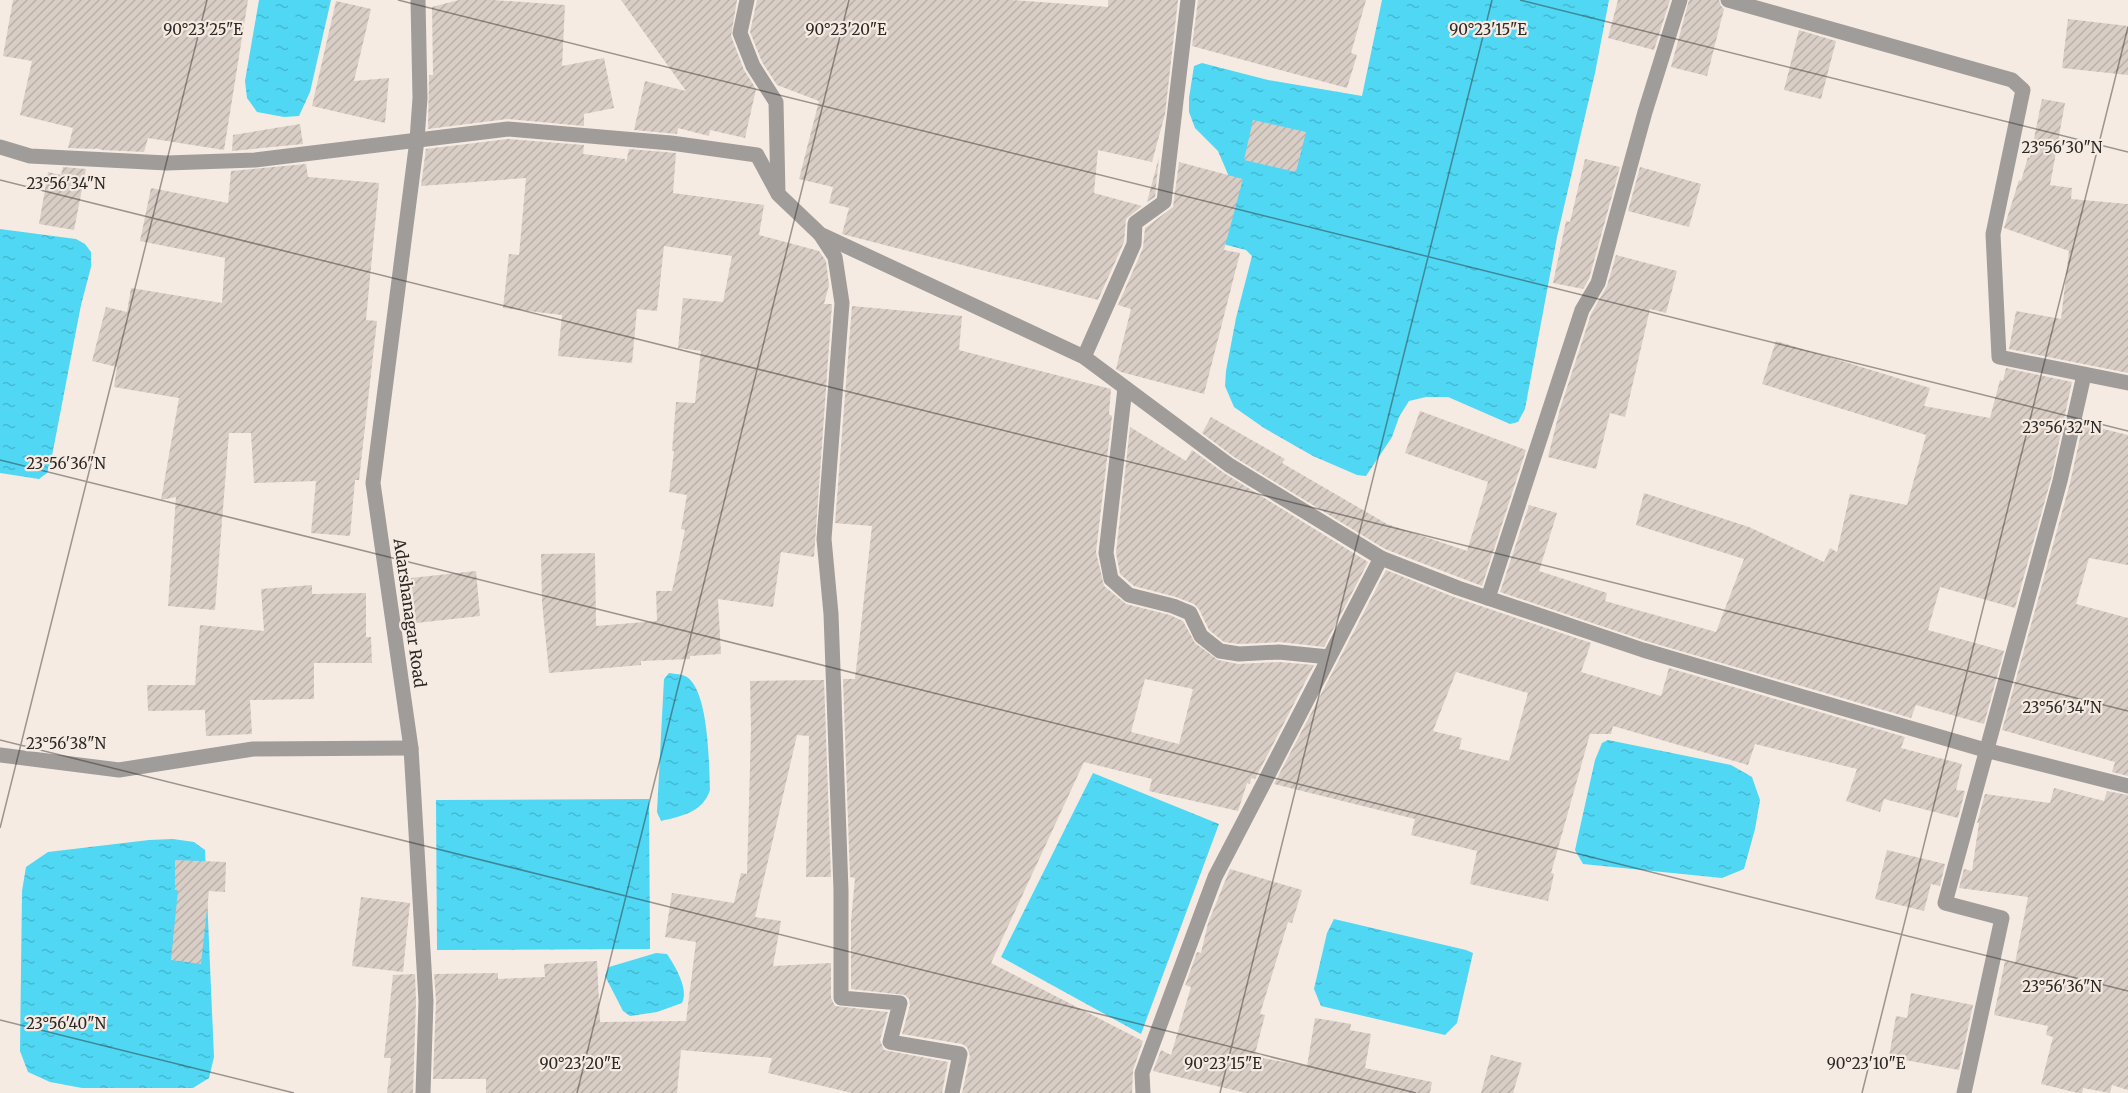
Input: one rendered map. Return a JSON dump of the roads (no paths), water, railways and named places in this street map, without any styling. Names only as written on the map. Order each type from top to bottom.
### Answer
[{"type":"street","name":"Adarshanagar Road","points":[[418,0],[420,98],[417,140],[373,483],[411,748],[426,1001],[423,1093]]},
{"type":"street","points":[[747,0],[740,33],[753,66],[776,102],[778,194]]},
{"type":"street","points":[[1084,357],[1134,244],[1135,223],[1164,202],[1188,0]]},
{"type":"street","points":[[1488,598],[1582,310],[1598,283],[1645,112],[1680,0]]},
{"type":"street","points":[[1728,0],[2012,80],[2023,90],[1993,234],[1999,357],[2128,383]]},
{"type":"street","points":[[0,147],[30,156],[167,163],[255,160],[508,129],[671,143],[757,155],[778,194],[820,234],[836,257],[842,303],[825,539],[831,614],[840,844],[842,998],[900,1002],[890,1042],[960,1054],[952,1093]]},
{"type":"street","points":[[820,234],[1084,357],[1229,465],[1381,558],[1488,598],[1643,650],[1985,750],[2128,786]]},
{"type":"street","points":[[1964,1093],[2002,918],[1945,903],[2060,481],[2084,375]]},
{"type":"street","points":[[1125,388],[1106,552],[1111,579],[1129,595],[1173,606],[1190,613],[1201,636],[1220,651],[1239,654],[1279,652],[1329,657]]},
{"type":"street","points":[[1143,1093],[1142,1073],[1215,877],[1381,558]]},
{"type":"street","points":[[0,756],[118,770],[253,749],[411,748]]},
{"type":"water","points":[[259,0],[331,0],[310,92],[299,116],[284,117],[257,112],[247,98],[245,81]]},
{"type":"water","points":[[1382,0],[1609,0],[1595,73],[1557,237],[1525,409],[1518,422],[1510,424],[1448,397],[1426,397],[1409,401],[1399,417],[1392,437],[1366,476],[1357,475],[1313,456],[1264,428],[1234,407],[1225,386],[1226,371],[1236,318],[1252,256],[1246,250],[1219,243],[1230,179],[1218,151],[1195,128],[1189,112],[1189,98],[1194,66],[1202,63],[1268,80],[1362,96]]},
{"type":"water","points":[[0,229],[76,239],[85,244],[91,252],[91,267],[81,305],[51,461],[47,473],[39,479],[0,473]]},
{"type":"water","points":[[669,673],[687,677],[700,697],[708,747],[710,790],[702,803],[691,812],[661,821],[657,812],[664,679]]},
{"type":"water","points":[[1608,740],[1731,765],[1752,777],[1760,800],[1744,869],[1722,878],[1583,864],[1575,850],[1595,760],[1602,743]]},
{"type":"water","points":[[1093,773],[1219,824],[1141,1034],[1001,957]]},
{"type":"water","points":[[649,799],[650,949],[437,950],[436,800]]},
{"type":"water","points":[[173,839],[194,842],[205,850],[214,1057],[209,1078],[193,1088],[82,1088],[50,1082],[28,1072],[20,1051],[22,891],[26,867],[48,852]]},
{"type":"water","points":[[1334,919],[1473,953],[1457,1023],[1445,1035],[1321,1006],[1314,989],[1327,933]]},
{"type":"water","points":[[656,953],[667,954],[677,971],[684,991],[682,1003],[657,1012],[630,1016],[623,1011],[605,976],[609,967]]}]
